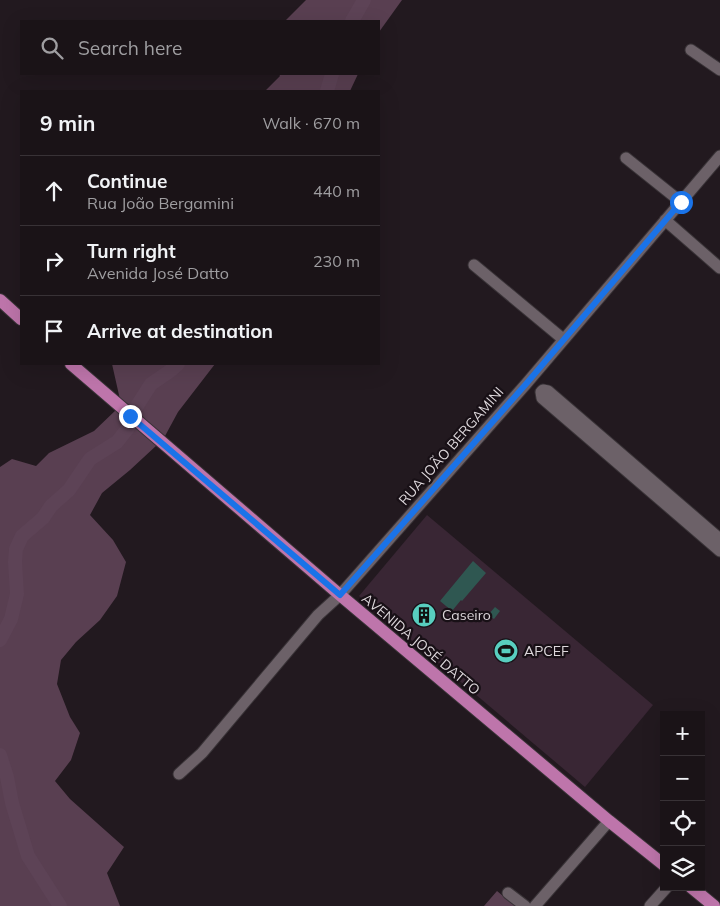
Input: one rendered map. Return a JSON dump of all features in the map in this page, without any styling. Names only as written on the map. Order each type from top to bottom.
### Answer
[{"type":"main road","points":[[0,300],[20,318]]},
{"type":"main road","name":"AVENIDA JOSÉ DATTO","points":[[72,365],[340,595],[660,862]]},
{"type":"main road","points":[[696,891],[714,906]]},
{"type":"street","points":[[691,50],[720,70]]},
{"type":"street","points":[[626,158],[681,202]]},
{"type":"street","name":"RUA JOÃO BERGAMINI","points":[[179,774],[202,753],[318,615],[340,595],[563,340],[665,220],[718,163]]},
{"type":"street","points":[[665,220],[720,268]]},
{"type":"street","points":[[474,265],[563,340]]},
{"type":"street","points":[[720,539],[656,490],[542,398],[540,395],[543,390],[548,391],[656,490],[720,551]]},
{"type":"street","points":[[534,906],[609,821]]},
{"type":"street","points":[[650,906],[663,891]]},
{"type":"street","points":[[508,893],[525,906]]},
{"type":"shaded area","points":[[306,0],[402,0],[380,31],[380,20],[286,20]]},
{"type":"shaded area","points":[[358,75],[350,90],[266,90],[280,76]]},
{"type":"shaded area","points":[[112,365],[214,365],[178,412],[165,436],[121,404]]},
{"type":"shaded area","points":[[117,409],[157,445],[102,493],[90,515],[113,540],[126,562],[117,596],[100,620],[76,642],[61,660],[57,684],[70,717],[80,733],[71,760],[55,781],[70,799],[124,847],[107,873],[120,906],[0,906],[0,467],[12,459],[36,466],[49,453],[94,431]]},
{"type":"shaded area","name":"APCEF","points":[[427,515],[653,705],[585,787],[359,596]]},
{"type":"shaded area","points":[[497,891],[515,906],[484,906]]},
{"type":"building","points":[[473,561],[486,573],[452,611],[440,601]]},
{"type":"building","points":[[495,607],[500,611],[494,619],[488,615]]},
{"type":"building","name":"Caseiro","points":[[426,608],[432,615],[423,623],[417,616]]},
{"type":"waterway","points":[[353,20],[364,0]]},
{"type":"waterway","points":[[327,90],[332,75]]},
{"type":"waterway","points":[[135,409],[151,384],[177,365]]},
{"type":"waterway","points":[[0,640],[11,619],[17,594],[16,549],[22,536],[43,518],[51,506],[69,490],[90,459],[117,442],[128,428],[129,420]]},
{"type":"waterway","points":[[0,755],[28,856],[60,906]]},
{"type":"place","name":"Caseiro","points":[[424,615]]},
{"type":"place","name":"APCEF","points":[[506,651]]},
{"type":"route","points":[[130,416],[340,595],[526,384],[681,202]]}]
